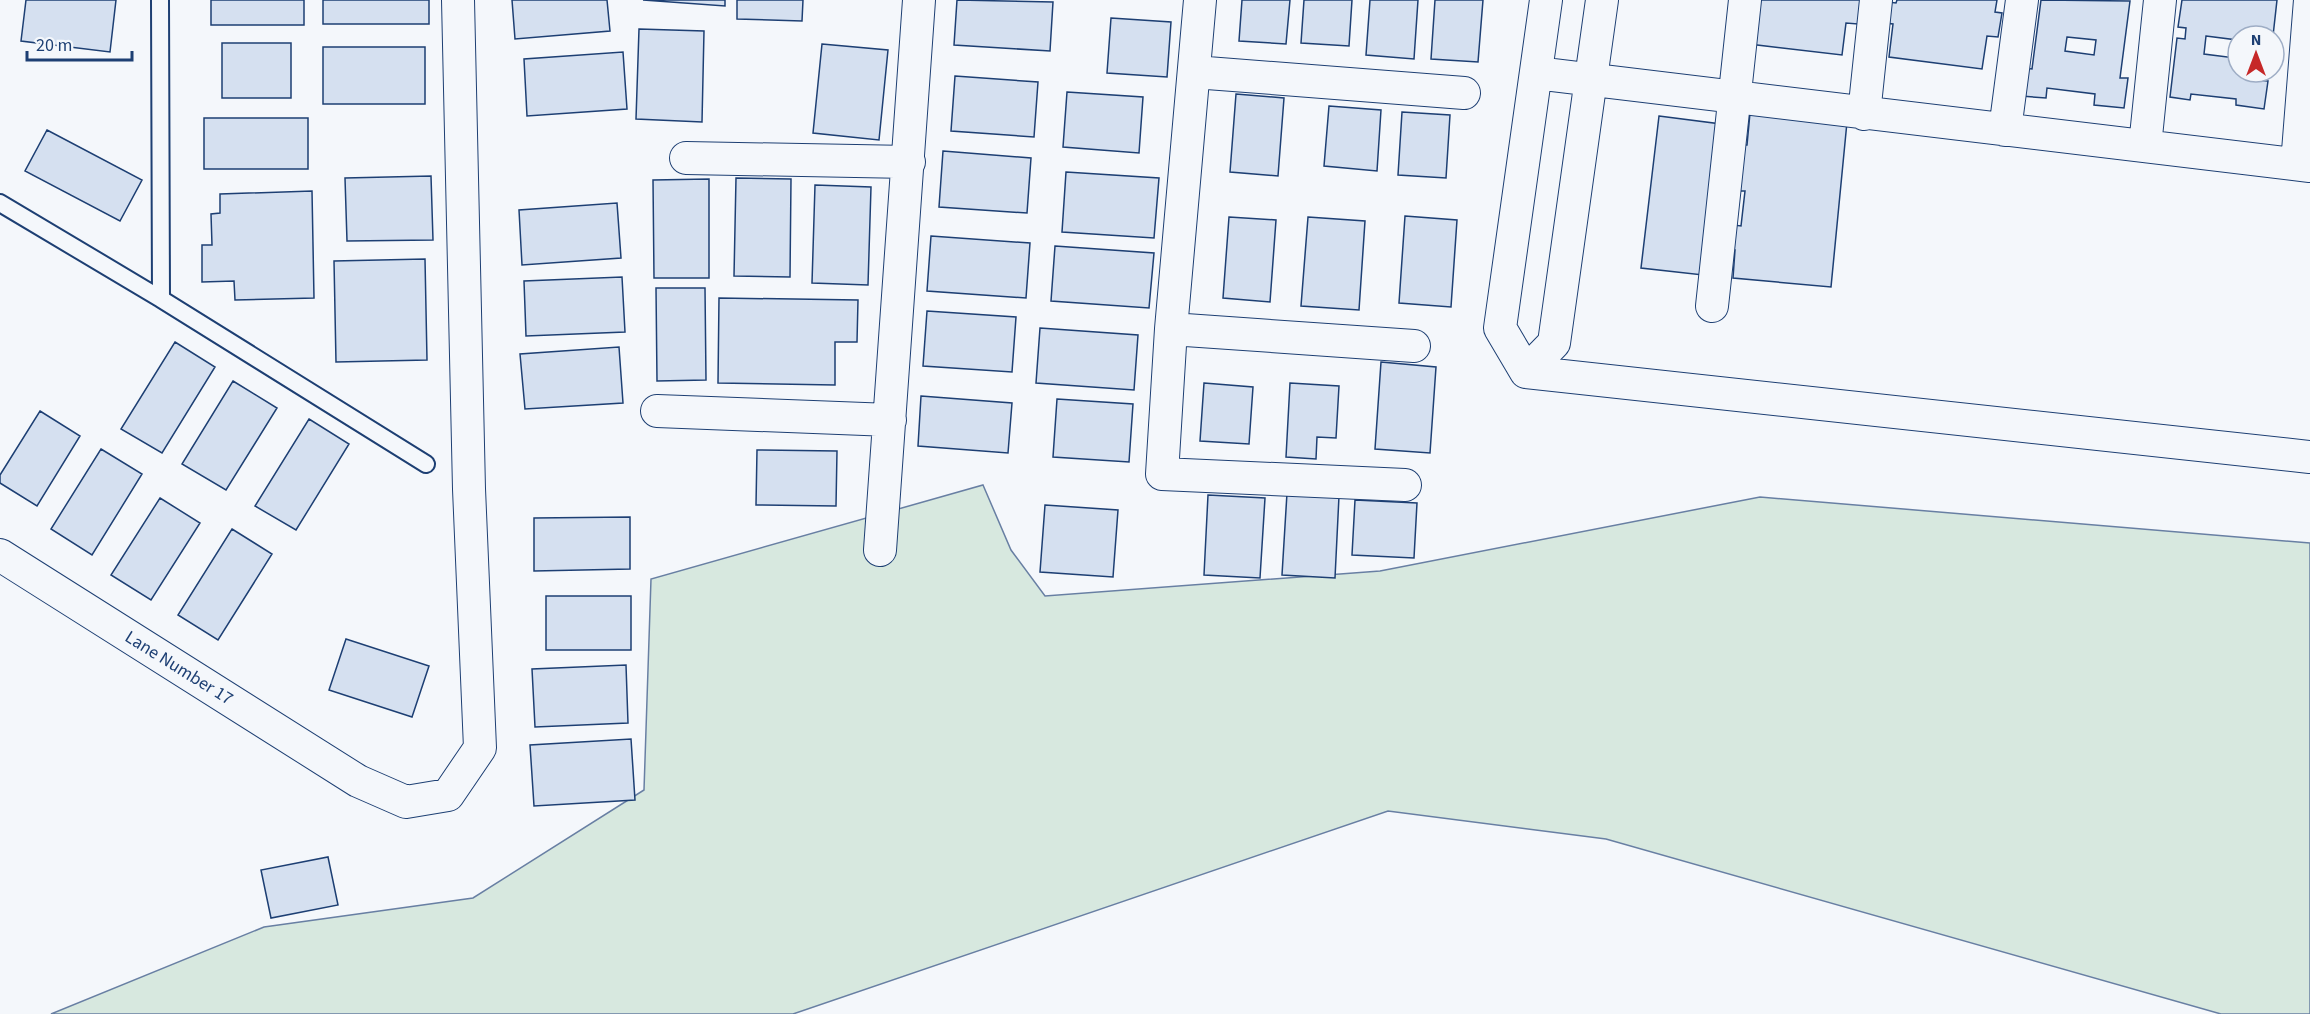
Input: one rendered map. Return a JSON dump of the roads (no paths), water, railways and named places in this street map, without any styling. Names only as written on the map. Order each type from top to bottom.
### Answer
[{"type":"street","name":"Lane Number 17","points":[[0,555],[358,781],[406,802],[448,795],[480,748],[469,489],[458,0]]},
{"type":"street","points":[[880,550],[919,0]]},
{"type":"street","points":[[1200,0],[1171,329],[1162,474],[1405,485]]},
{"type":"street","points":[[1526,372],[1500,328],[1546,0]]},
{"type":"street","points":[[1526,372],[1554,343],[1602,0]]},
{"type":"street","points":[[1712,306],[1745,0]]},
{"type":"street","points":[[1863,114],[1876,0]]},
{"type":"street","points":[[2005,130],[2022,0]]},
{"type":"street","points":[[2145,146],[2160,0]]},
{"type":"street","points":[[1536,73],[2303,165],[2310,0]]},
{"type":"street","points":[[1194,72],[1464,93]]},
{"type":"street","points":[[686,158],[909,162]]},
{"type":"street","points":[[1171,329],[1414,346]]},
{"type":"street","points":[[1526,372],[2310,457]]},
{"type":"street","points":[[657,411],[890,420]]},
{"type":"lane","points":[[160,0],[161,299]]},
{"type":"lane","points":[[0,203],[161,299],[426,464]]}]
